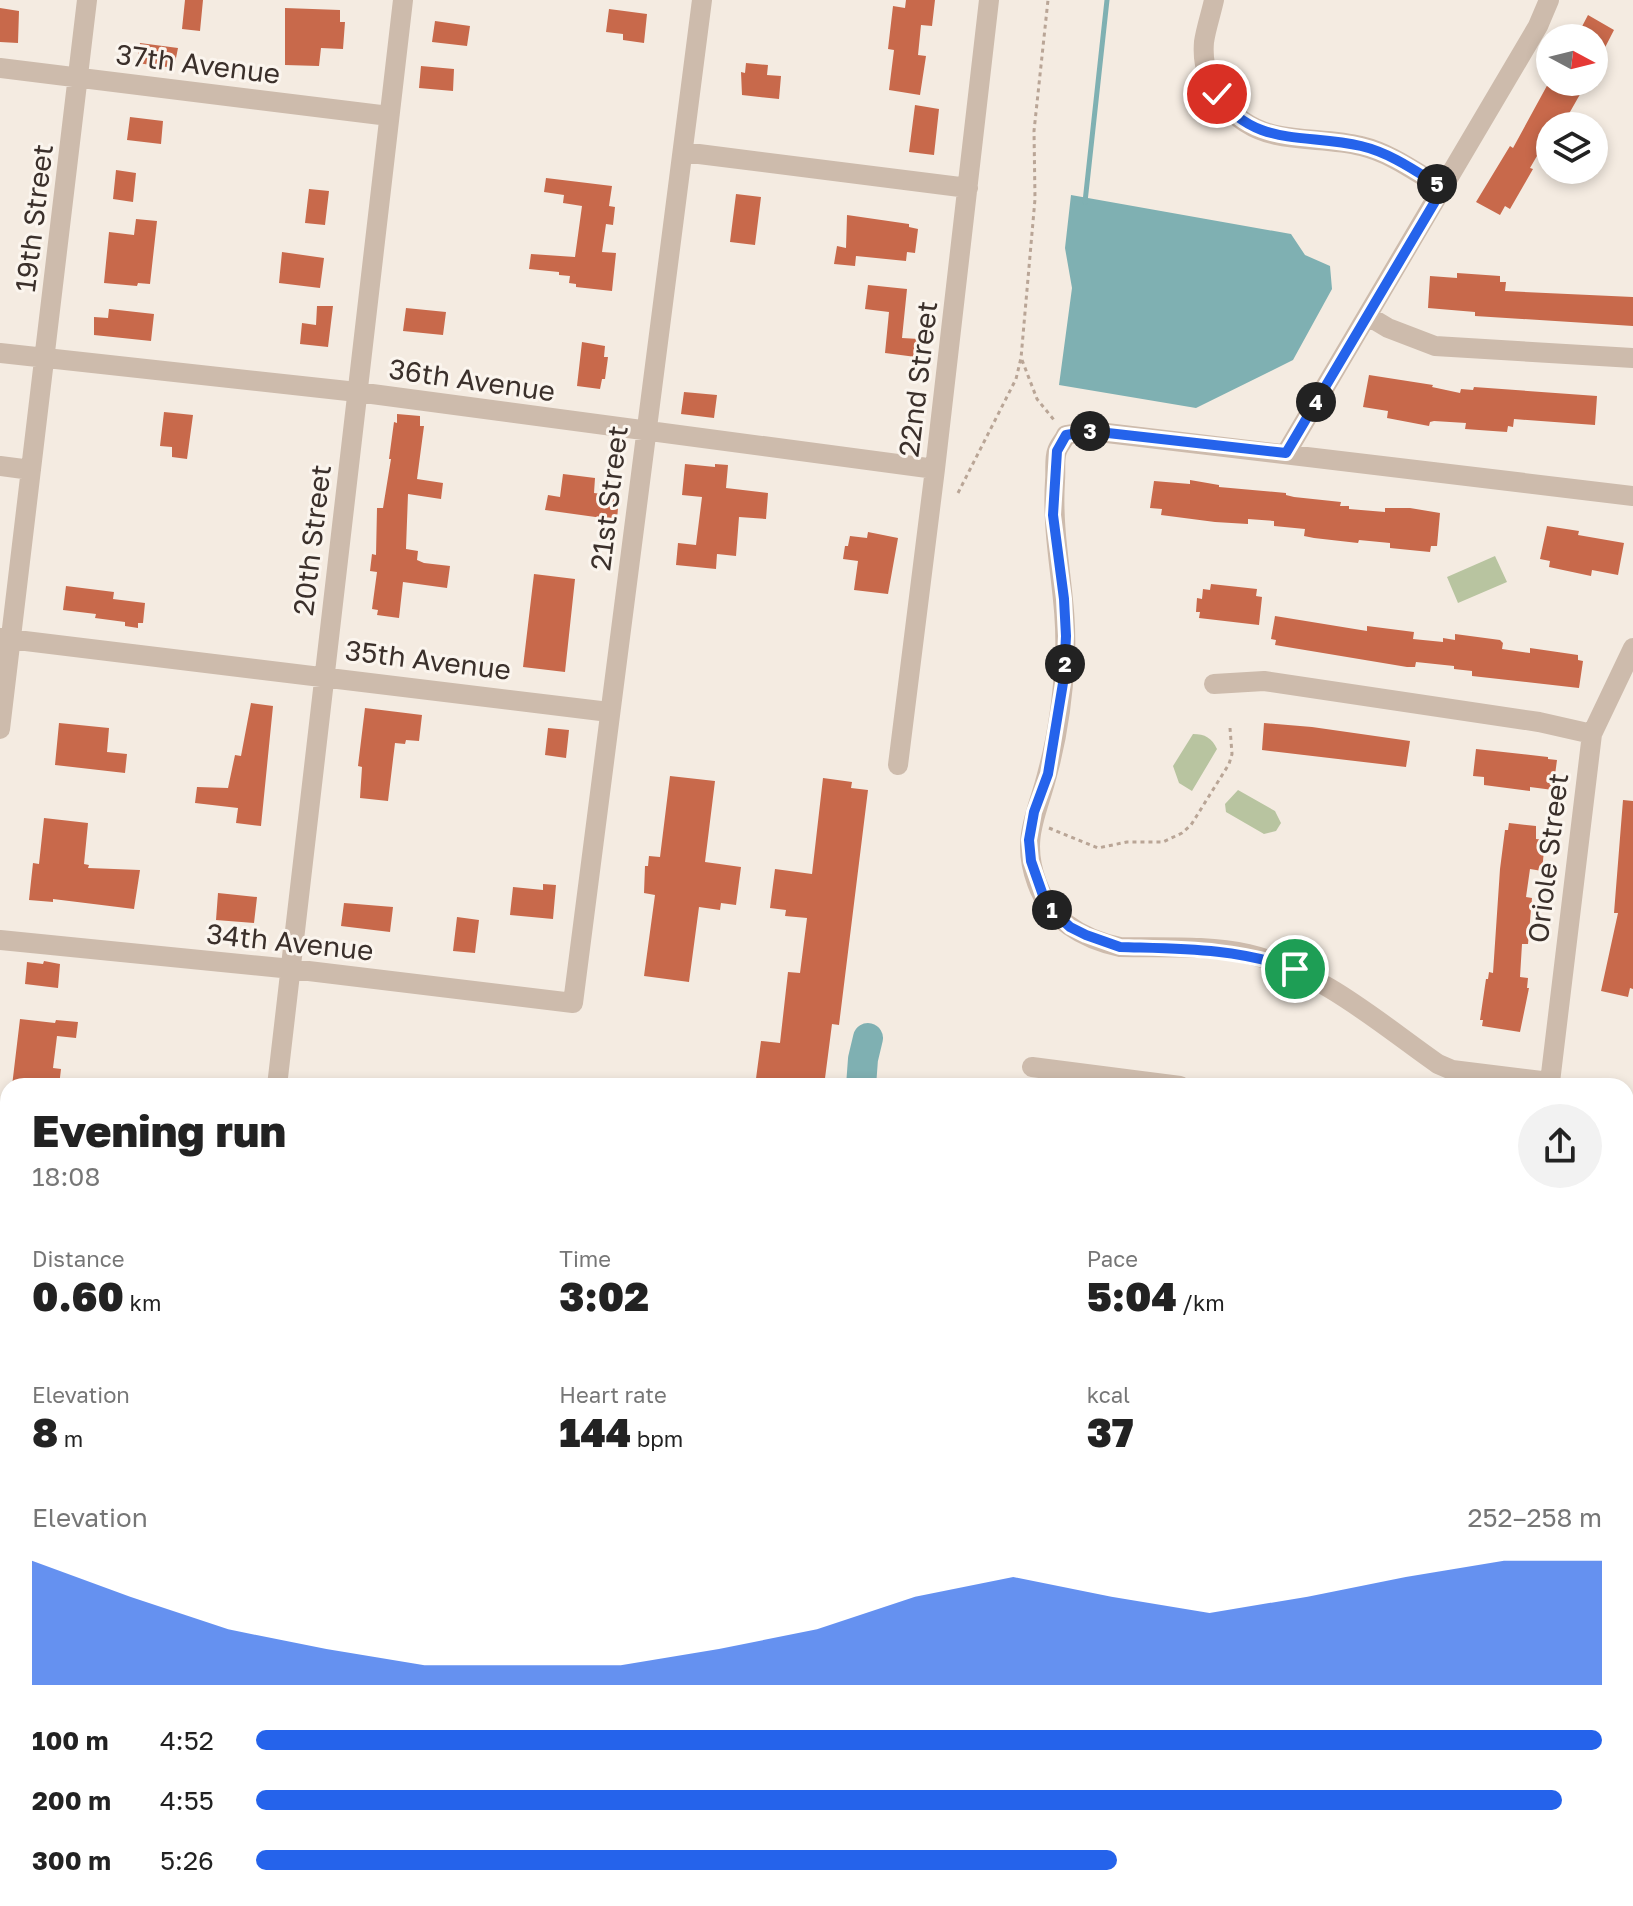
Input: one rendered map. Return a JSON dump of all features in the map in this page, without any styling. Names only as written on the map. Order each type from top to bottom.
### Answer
[{"type":"street","name":"19th Street","points":[[0,729],[5,639],[46,359],[87,0]]},
{"type":"street","name":"20th Street","points":[[278,1078],[403,0]]},
{"type":"street","name":"21st Street","points":[[573,1003],[702,0]]},
{"type":"street","name":"22nd Street","points":[[898,765],[989,0]]},
{"type":"street","points":[[1214,0],[1204,41],[1204,59],[1217,94],[1227,109],[1257,129],[1277,135],[1360,146],[1384,153],[1443,188]]},
{"type":"street","points":[[1286,453],[1538,26],[1549,0]]},
{"type":"street","name":"37th Avenue","points":[[0,68],[389,116]]},
{"type":"street","points":[[683,152],[968,188]]},
{"type":"street","points":[[1368,316],[1388,328],[1435,346],[1633,358]]},
{"type":"street","name":"36th Avenue","points":[[0,353],[357,392],[935,469]]},
{"type":"street","points":[[1066,435],[1090,431],[1633,496]]},
{"type":"street","name":"Oriole Street","points":[[1066,435],[1057,451],[1053,515],[1064,599],[1064,677],[1054,747],[1034,812],[1029,840],[1033,872],[1045,901],[1070,927],[1104,943],[1120,947],[1218,950],[1245,954],[1295,969],[1323,983],[1438,1064],[1452,1070],[1517,1078]]},
{"type":"street","points":[[0,466],[31,470]]},
{"type":"street","name":"35th Avenue","points":[[5,639],[609,712]]},
{"type":"street","name":"Oriole Street","points":[[1550,1078],[1592,734],[1633,648]]},
{"type":"street","points":[[1214,684],[1264,681],[1539,722],[1592,734]]},
{"type":"street","name":"34th Avenue","points":[[0,940],[292,969],[573,1003]]},
{"type":"street","points":[[1032,1067],[1118,1078]]},
{"type":"path","points":[[958,493],[1016,379],[1021,358],[1035,199],[1034,131],[1048,0]]},
{"type":"path","points":[[1021,358],[1037,399],[1066,435]]},
{"type":"path","points":[[1045,827],[1098,848],[1127,842],[1163,842],[1182,833],[1191,825],[1229,764],[1232,745],[1230,728]]},
{"type":"green space","points":[[1495,556],[1507,582],[1458,603],[1447,577]]},
{"type":"green space","points":[[1193,734],[1208,737],[1217,749],[1192,791],[1179,783],[1173,766]]},
{"type":"green space","points":[[1238,790],[1275,811],[1281,823],[1276,831],[1264,834],[1226,812],[1225,804]]},
{"type":"water","points":[[1071,195],[1291,234],[1305,255],[1330,266],[1332,289],[1293,360],[1196,408],[1059,385],[1072,288],[1065,248]]},
{"type":"building","points":[[185,0],[203,0],[200,31],[182,29]]},
{"type":"building","points":[[906,0],[935,0],[932,26],[921,25],[918,55],[926,56],[920,95],[889,90],[894,50],[888,49],[893,6],[905,8]]},
{"type":"building","points":[[0,8],[19,11],[18,43],[0,42]]},
{"type":"building","points":[[285,8],[340,10],[340,22],[345,22],[343,49],[321,48],[319,66],[285,65]]},
{"type":"building","points":[[609,9],[647,14],[644,43],[623,40],[623,34],[606,32]]},
{"type":"building","points":[[1588,15],[1604,24],[1583,24]]},
{"type":"building","points":[[435,21],[470,26],[467,46],[432,42]]},
{"type":"building","points":[[1608,27],[1614,30],[1608,42]]},
{"type":"building","points":[[140,43],[178,48],[174,68],[137,63]]},
{"type":"building","points":[[746,63],[768,65],[767,75],[781,76],[779,99],[742,95],[741,72],[745,73]]},
{"type":"building","points":[[421,66],[454,69],[453,91],[419,88]]},
{"type":"building","points":[[1541,96],[1579,96],[1570,112],[1536,112],[1536,158],[1530,168],[1533,169],[1510,209],[1505,206],[1500,215],[1476,202],[1510,146],[1513,148]]},
{"type":"building","points":[[915,105],[939,109],[934,155],[909,152]]},
{"type":"building","points":[[130,117],[163,121],[161,144],[127,140]]},
{"type":"building","points":[[116,170],[136,173],[133,202],[113,199]]},
{"type":"building","points":[[546,178],[612,186],[609,206],[615,207],[613,225],[606,224],[602,252],[616,253],[612,291],[576,287],[576,284],[569,283],[570,276],[529,269],[531,254],[575,257],[582,206],[563,203],[564,195],[544,192]]},
{"type":"building","points":[[309,189],[329,191],[325,225],[305,223]]},
{"type":"building","points":[[736,194],[761,197],[755,245],[730,242]]},
{"type":"building","points":[[847,215],[909,224],[909,227],[918,229],[915,253],[907,252],[906,261],[856,256],[855,266],[834,264],[837,246],[846,248]]},
{"type":"building","points":[[136,219],[157,221],[150,284],[104,283],[109,232],[134,235]]},
{"type":"building","points":[[282,252],[324,258],[320,288],[279,283]]},
{"type":"building","points":[[1457,273],[1500,276],[1500,282],[1506,282],[1505,291],[1633,297],[1633,326],[1475,316],[1475,312],[1428,308],[1430,276],[1457,278]]},
{"type":"building","points":[[868,285],[907,289],[902,338],[919,339],[916,357],[885,353],[889,312],[865,309]]},
{"type":"building","points":[[317,306],[333,306],[328,347],[300,344],[302,323],[316,325]]},
{"type":"building","points":[[406,308],[446,312],[443,335],[403,331]]},
{"type":"building","points":[[109,309],[154,314],[151,341],[94,335],[94,317],[108,318]]},
{"type":"building","points":[[582,342],[605,346],[604,357],[608,357],[605,379],[602,379],[600,389],[577,386]]},
{"type":"building","points":[[1369,375],[1433,385],[1460,393],[1461,389],[1473,390],[1474,387],[1597,396],[1595,425],[1514,419],[1513,427],[1508,426],[1507,432],[1465,429],[1466,423],[1434,421],[1429,426],[1387,418],[1388,411],[1363,407]]},
{"type":"building","points":[[684,392],[717,395],[714,418],[681,414]]},
{"type":"building","points":[[164,412],[193,415],[187,459],[172,457],[172,447],[160,446]]},
{"type":"building","points":[[397,414],[420,416],[420,426],[424,426],[417,479],[443,483],[441,499],[408,494],[406,549],[418,551],[417,560],[424,563],[450,566],[447,588],[403,582],[399,618],[377,615],[378,610],[372,609],[377,572],[370,571],[372,554],[376,555],[377,508],[383,508]]},
{"type":"building","points":[[685,464],[728,465],[726,488],[768,493],[766,519],[739,517],[736,556],[717,554],[716,569],[676,565],[678,543],[696,545],[702,497],[682,495]]},
{"type":"building","points":[[563,474],[595,478],[594,493],[619,496],[617,520],[545,510],[548,495],[560,497]]},
{"type":"building","points":[[1190,480],[1219,487],[1341,502],[1340,506],[1349,506],[1349,509],[1385,512],[1385,508],[1410,508],[1440,513],[1437,546],[1431,546],[1430,552],[1390,548],[1390,543],[1314,538],[1304,536],[1305,529],[1274,526],[1274,521],[1248,519],[1248,524],[1215,522],[1161,515],[1162,509],[1150,508],[1154,481],[1190,484]]},
{"type":"building","points":[[1547,526],[1624,543],[1618,575],[1592,570],[1591,576],[1549,567],[1550,561],[1540,559]]},
{"type":"building","points":[[868,532],[898,538],[888,594],[854,590],[858,561],[843,559],[850,536],[867,538]]},
{"type":"building","points":[[534,574],[575,579],[565,672],[523,667]]},
{"type":"building","points":[[1211,584],[1257,589],[1256,596],[1262,597],[1259,625],[1199,618],[1197,598],[1202,599],[1203,589],[1210,590]]},
{"type":"building","points":[[66,586],[114,592],[113,599],[145,603],[143,623],[138,623],[138,628],[125,626],[125,622],[95,618],[96,614],[63,610]]},
{"type":"building","points":[[1275,616],[1367,631],[1367,626],[1414,632],[1413,639],[1443,642],[1443,638],[1455,640],[1455,634],[1500,640],[1502,649],[1530,653],[1530,648],[1578,655],[1578,660],[1583,661],[1579,688],[1472,676],[1472,671],[1454,669],[1454,666],[1416,662],[1415,667],[1407,667],[1275,645],[1276,640],[1271,639]]},
{"type":"building","points":[[251,703],[273,706],[261,826],[236,823],[238,808],[195,803],[197,787],[228,788],[235,755],[241,756]]},
{"type":"building","points":[[365,708],[422,715],[419,741],[395,743],[388,801],[360,798],[362,767],[358,766]]},
{"type":"building","points":[[59,723],[109,728],[107,752],[127,754],[125,773],[55,765]]},
{"type":"building","points":[[1264,723],[1410,741],[1406,767],[1262,750]]},
{"type":"building","points":[[548,728],[569,730],[566,758],[545,755]]},
{"type":"building","points":[[1476,749],[1557,760],[1553,790],[1530,787],[1530,791],[1484,785],[1484,777],[1473,776]]},
{"type":"building","points":[[670,776],[715,781],[705,862],[741,867],[736,905],[721,903],[720,910],[699,907],[689,982],[644,976],[655,895],[644,893],[645,866],[648,866],[649,856],[660,857]]},
{"type":"building","points":[[823,778],[852,782],[851,788],[868,790],[839,1025],[832,1024],[825,1078],[756,1078],[761,1041],[780,1043],[788,972],[800,973],[807,918],[785,916],[786,910],[770,908],[775,869],[812,874]]},
{"type":"building","points":[[1623,800],[1633,801],[1633,989],[1630,988],[1628,997],[1601,991],[1618,913],[1614,913]]},
{"type":"building","points":[[44,818],[88,823],[84,864],[89,865],[88,868],[140,870],[134,909],[53,899],[53,902],[29,900],[33,863],[39,864]]},
{"type":"building","points":[[1509,823],[1536,826],[1536,839],[1545,840],[1542,871],[1530,869],[1526,897],[1532,898],[1528,944],[1522,944],[1520,977],[1528,978],[1529,988],[1520,1032],[1482,1026],[1483,1020],[1480,1020],[1486,979],[1489,972],[1493,973],[1500,869],[1505,830],[1508,830]]},
{"type":"building","points":[[543,884],[556,885],[553,919],[510,915],[513,887],[543,890]]},
{"type":"building","points":[[218,893],[257,897],[254,923],[216,920]]},
{"type":"building","points":[[344,903],[393,907],[390,932],[341,926]]},
{"type":"building","points":[[457,917],[479,920],[475,953],[453,951]]},
{"type":"building","points":[[44,961],[60,964],[58,988],[25,984],[27,962],[43,964]]},
{"type":"building","points":[[20,1019],[78,1022],[76,1038],[57,1036],[53,1068],[61,1069],[60,1078],[13,1078]]},
{"type":"waterway","points":[[1085,202],[1107,0]]},
{"type":"waterway","points":[[862,1078],[868,1038]]},
{"type":"route","points":[[1217,94],[1227,109],[1257,129],[1277,135],[1360,146],[1384,153],[1443,188],[1286,453],[1090,431],[1066,435],[1057,451],[1053,515],[1064,599],[1064,677],[1048,774],[1034,812],[1029,840],[1036,882],[1045,901],[1070,927],[1086,935],[1120,947],[1218,950],[1245,954],[1295,969]]}]
